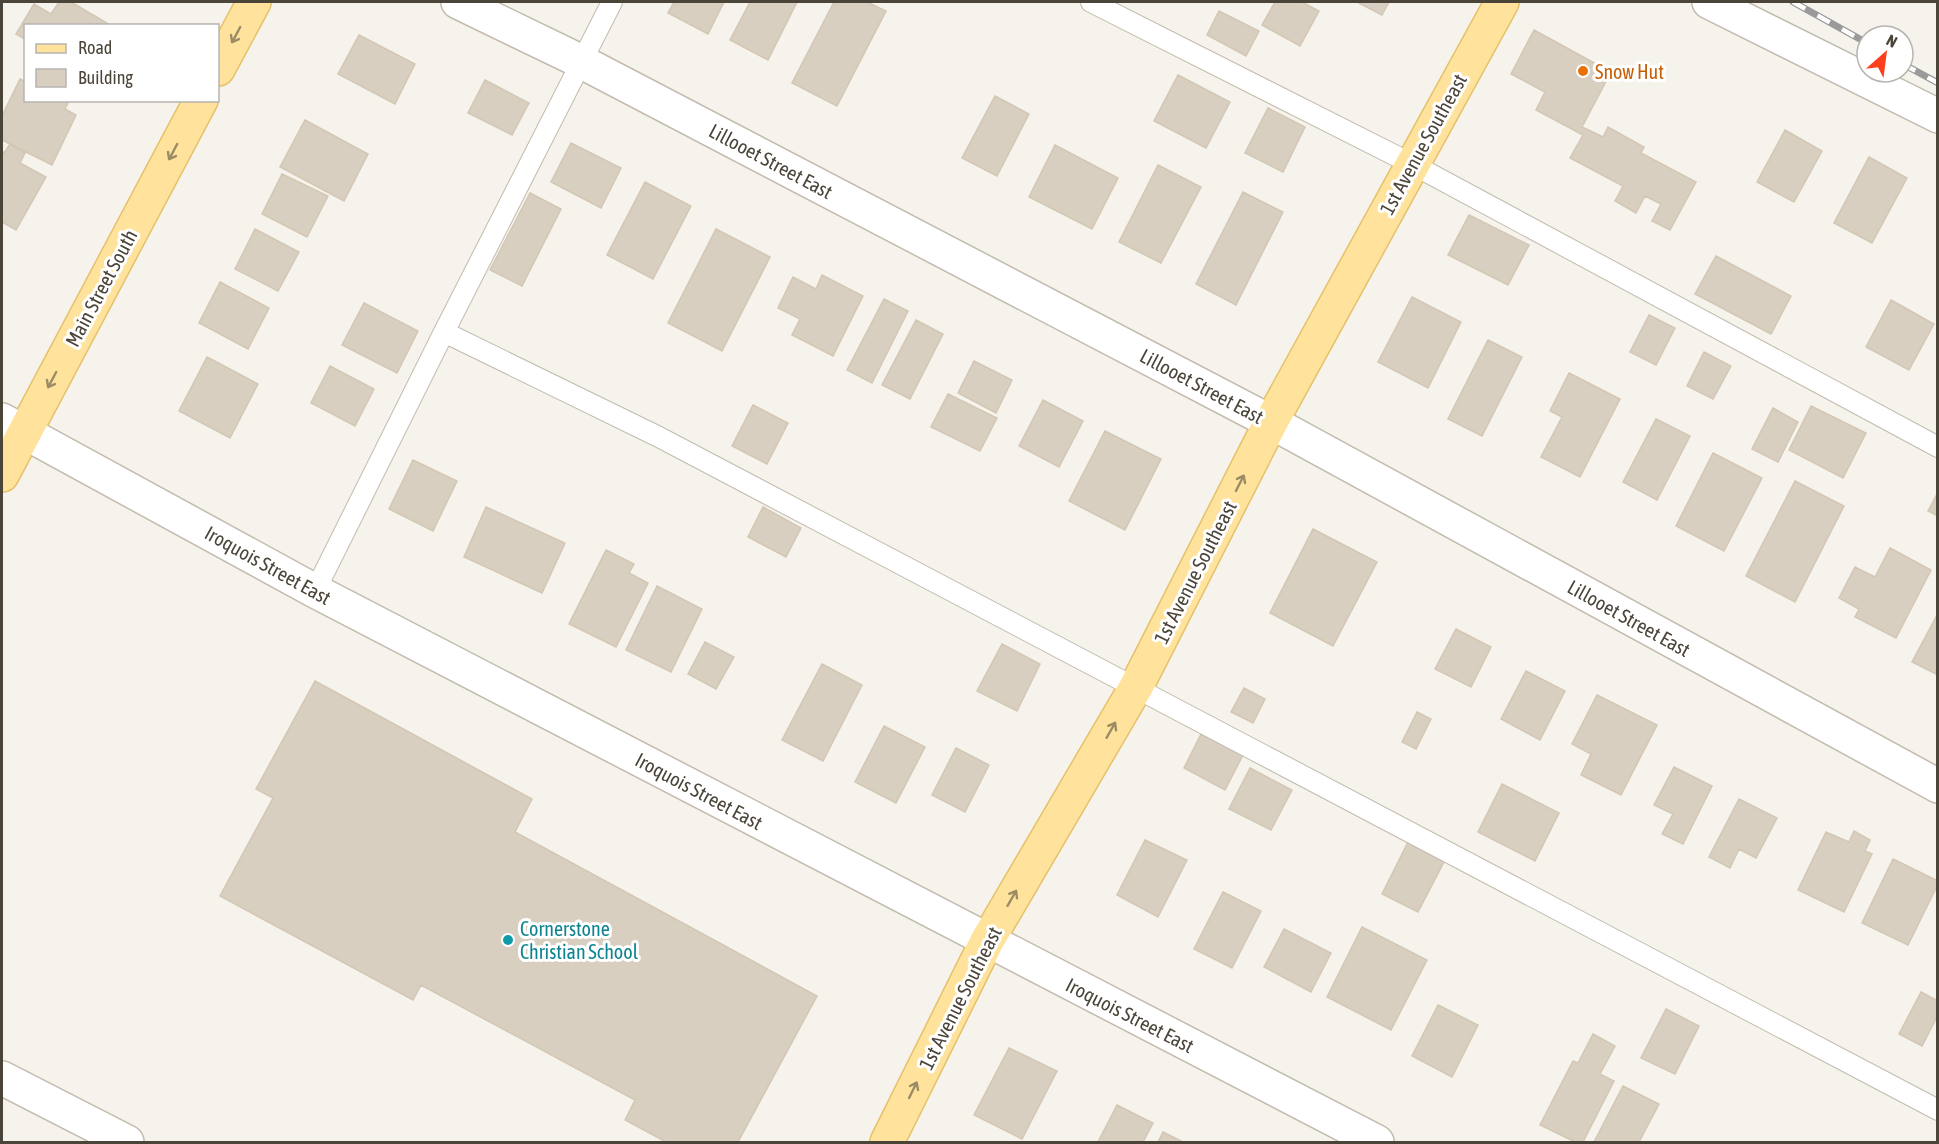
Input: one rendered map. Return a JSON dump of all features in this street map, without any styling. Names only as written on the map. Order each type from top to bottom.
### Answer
[{"type":"main road","points":[[219,67],[254,2]]},
{"type":"main road","name":"1st Avenue Southeast","points":[[887,1143],[987,941],[1136,687],[1271,422],[1502,2]]},
{"type":"main road","name":"Main Street South","points":[[2,475],[13,426],[200,102]]},
{"type":"street","name":"Lillooet Street East","points":[[458,2],[580,61],[1271,422],[1938,786]]},
{"type":"street","points":[[1709,2],[1747,10],[1938,116]]},
{"type":"street","name":"Iroquois Street East","points":[[13,426],[315,591],[1377,1143]]},
{"type":"street","points":[[2,1078],[128,1143]]},
{"type":"lane","points":[[315,591],[580,61],[612,2]]},
{"type":"lane","points":[[1092,2],[1412,164],[1938,447]]},
{"type":"lane","points":[[444,332],[659,437],[1938,1110]]},
{"type":"building","points":[[59,2],[71,2],[109,24],[24,24],[24,39],[16,34],[34,4],[51,14]]},
{"type":"building","points":[[674,2],[724,2],[708,34],[668,13]]},
{"type":"building","points":[[750,2],[797,2],[768,60],[730,40]]},
{"type":"building","points":[[834,2],[867,2],[886,11],[837,106],[792,83]]},
{"type":"building","points":[[1275,2],[1302,2],[1319,11],[1300,46],[1262,25]]},
{"type":"building","points":[[1357,2],[1389,2],[1382,15]]},
{"type":"building","points":[[1219,11],[1259,31],[1246,56],[1207,35]]},
{"type":"building","points":[[1534,30],[1611,72],[1582,127],[1603,137],[1608,127],[1644,147],[1641,153],[1696,182],[1670,230],[1652,221],[1661,204],[1645,196],[1636,213],[1615,201],[1623,186],[1570,158],[1583,135],[1536,110],[1545,92],[1511,74]]},
{"type":"building","points":[[359,35],[415,64],[395,104],[338,74]]},
{"type":"building","points":[[1178,75],[1230,102],[1206,148],[1154,121]]},
{"type":"building","points":[[20,79],[24,81],[24,102],[67,102],[65,109],[76,115],[52,165],[2,140],[2,116]]},
{"type":"building","points":[[485,80],[529,103],[512,135],[468,113]]},
{"type":"building","points":[[995,96],[1029,114],[997,176],[962,158]]},
{"type":"building","points":[[1268,108],[1305,127],[1283,172],[1245,153]]},
{"type":"building","points":[[305,120],[368,154],[344,201],[280,167]]},
{"type":"building","points":[[1785,130],[1822,151],[1794,202],[1757,182]]},
{"type":"building","points":[[571,143],[621,168],[601,208],[551,182]]},
{"type":"building","points":[[10,144],[25,153],[20,163],[46,177],[16,230],[2,222],[2,151],[4,153]]},
{"type":"building","points":[[1055,145],[1118,178],[1092,229],[1029,197]]},
{"type":"building","points":[[1869,157],[1907,178],[1872,243],[1834,223]]},
{"type":"building","points":[[1158,165],[1201,187],[1161,263],[1119,242]]},
{"type":"building","points":[[282,174],[328,196],[307,237],[262,214]]},
{"type":"building","points":[[645,182],[691,206],[653,279],[607,255]]},
{"type":"building","points":[[1243,192],[1283,212],[1236,305],[1196,284]]},
{"type":"building","points":[[530,193],[561,209],[522,286],[490,270]]},
{"type":"building","points":[[1469,215],[1529,245],[1508,285],[1448,255]]},
{"type":"building","points":[[255,229],[299,252],[278,291],[235,269]]},
{"type":"building","points":[[716,229],[770,257],[722,351],[668,323]]},
{"type":"building","points":[[1716,256],[1791,296],[1771,334],[1695,294]]},
{"type":"building","points":[[822,275],[863,296],[833,356],[792,335],[800,319],[778,308],[793,277],[816,289]]},
{"type":"building","points":[[220,282],[269,308],[248,349],[199,323]]},
{"type":"building","points":[[1412,297],[1461,322],[1428,388],[1378,362]]},
{"type":"building","points":[[884,299],[908,311],[872,383],[847,370]]},
{"type":"building","points":[[1891,300],[1934,324],[1909,370],[1866,347]]},
{"type":"building","points":[[364,303],[418,331],[397,373],[342,345]]},
{"type":"building","points":[[1649,315],[1675,328],[1656,365],[1630,352]]},
{"type":"building","points":[[916,320],[943,334],[910,399],[882,385]]},
{"type":"building","points":[[1488,340],[1522,357],[1482,436],[1448,419]]},
{"type":"building","points":[[1704,352],[1731,366],[1713,399],[1687,386]]},
{"type":"building","points":[[207,357],[258,384],[230,438],[179,411]]},
{"type":"building","points":[[974,361],[1012,380],[996,413],[958,393]]},
{"type":"building","points":[[330,366],[374,389],[355,426],[311,403]]},
{"type":"building","points":[[1569,373],[1620,399],[1580,477],[1541,457],[1562,417],[1550,411]]},
{"type":"building","points":[[948,394],[997,418],[980,451],[931,427]]},
{"type":"building","points":[[1043,400],[1083,421],[1059,467],[1019,446]]},
{"type":"building","points":[[753,405],[788,423],[767,464],[732,446]]},
{"type":"building","points":[[1811,406],[1866,433],[1843,478],[1789,450]]},
{"type":"building","points":[[1773,408],[1798,422],[1778,462],[1752,449]]},
{"type":"building","points":[[1656,419],[1690,436],[1657,500],[1623,482]]},
{"type":"building","points":[[1105,431],[1161,459],[1125,530],[1069,501]]},
{"type":"building","points":[[1713,453],[1762,478],[1724,551],[1676,526]]},
{"type":"building","points":[[413,460],[457,481],[433,531],[389,509]]},
{"type":"building","points":[[1795,481],[1844,506],[1795,602],[1746,576]]},
{"type":"building","points":[[1938,492],[1938,516],[1928,511]]},
{"type":"building","points":[[486,507],[565,543],[542,593],[464,557]]},
{"type":"building","points":[[763,507],[801,528],[786,557],[748,537]]},
{"type":"building","points":[[1313,529],[1377,562],[1333,646],[1270,613]]},
{"type":"building","points":[[1890,548],[1931,570],[1896,638],[1855,617],[1859,609],[1839,598],[1855,567],[1875,577]]},
{"type":"building","points":[[606,550],[634,564],[629,573],[648,583],[616,647],[569,624]]},
{"type":"building","points":[[657,586],[702,609],[671,672],[626,650]]},
{"type":"building","points":[[1938,613],[1938,675],[1912,662]]},
{"type":"building","points":[[1456,629],[1491,647],[1471,687],[1435,669]]},
{"type":"building","points":[[705,642],[734,657],[716,689],[688,674]]},
{"type":"building","points":[[1002,644],[1040,664],[1017,711],[977,691]]},
{"type":"building","points":[[822,664],[862,685],[823,761],[782,740]]},
{"type":"building","points":[[1526,671],[1565,691],[1540,740],[1501,719]]},
{"type":"building","name":"Cornerstone Christian School","points":[[315,681],[532,799],[515,832],[817,996],[738,1142],[666,1142],[625,1120],[635,1100],[421,985],[413,1000],[220,896],[273,798],[256,789]]},
{"type":"building","points":[[1244,688],[1265,699],[1253,723],[1231,712]]},
{"type":"building","points":[[1597,695],[1657,725],[1621,795],[1581,775],[1591,754],[1572,744]]},
{"type":"building","points":[[1417,712],[1431,719],[1416,749],[1402,742]]},
{"type":"building","points":[[884,726],[925,747],[896,803],[855,782]]},
{"type":"building","points":[[1201,734],[1243,755],[1225,790],[1184,768]]},
{"type":"building","points":[[956,748],[989,765],[965,812],[932,795]]},
{"type":"building","points":[[1674,767],[1712,786],[1683,844],[1662,834],[1673,814],[1654,805]]},
{"type":"building","points":[[1250,768],[1292,790],[1271,830],[1229,809]]},
{"type":"building","points":[[1502,784],[1559,813],[1535,861],[1478,832]]},
{"type":"building","points":[[1739,799],[1777,818],[1756,858],[1739,849],[1730,868],[1709,857]]},
{"type":"building","points":[[1854,831],[1870,840],[1865,851],[1872,854],[1844,912],[1798,890],[1826,832],[1849,842]]},
{"type":"building","points":[[1145,840],[1187,860],[1158,917],[1117,895]]},
{"type":"building","points":[[1409,840],[1446,858],[1418,912],[1382,894]]},
{"type":"building","points":[[1893,859],[1938,881],[1908,945],[1862,923]]},
{"type":"building","points":[[1223,892],[1261,911],[1232,968],[1194,949]]},
{"type":"building","points":[[1362,927],[1427,960],[1391,1030],[1327,997]]},
{"type":"building","points":[[1284,929],[1331,953],[1311,992],[1264,967]]},
{"type":"building","points":[[1921,992],[1938,1001],[1938,1015],[1922,1046],[1899,1034]]},
{"type":"building","points":[[1438,1005],[1478,1025],[1452,1077],[1412,1056]]},
{"type":"building","points":[[1666,1009],[1699,1026],[1675,1074],[1641,1058]]},
{"type":"building","points":[[1593,1034],[1615,1046],[1600,1074],[1614,1081],[1583,1142],[1575,1142],[1540,1125],[1573,1061],[1578,1063]]},
{"type":"building","points":[[1009,1048],[1057,1071],[1022,1139],[974,1115]]},
{"type":"building","points":[[1623,1086],[1659,1104],[1639,1142],[1594,1142]]},
{"type":"building","points":[[1117,1105],[1153,1123],[1143,1142],[1098,1142]]},
{"type":"building","points":[[1163,1132],[1183,1142],[1158,1142]]},
{"type":"railway","points":[[1793,2],[1855,36]]},
{"type":"railway","points":[[1915,71],[1938,83]]},
{"type":"place","name":"Snow Hut","points":[[1583,71]]},
{"type":"place","name":"Cornerstone Christian School","points":[[508,940]]}]
